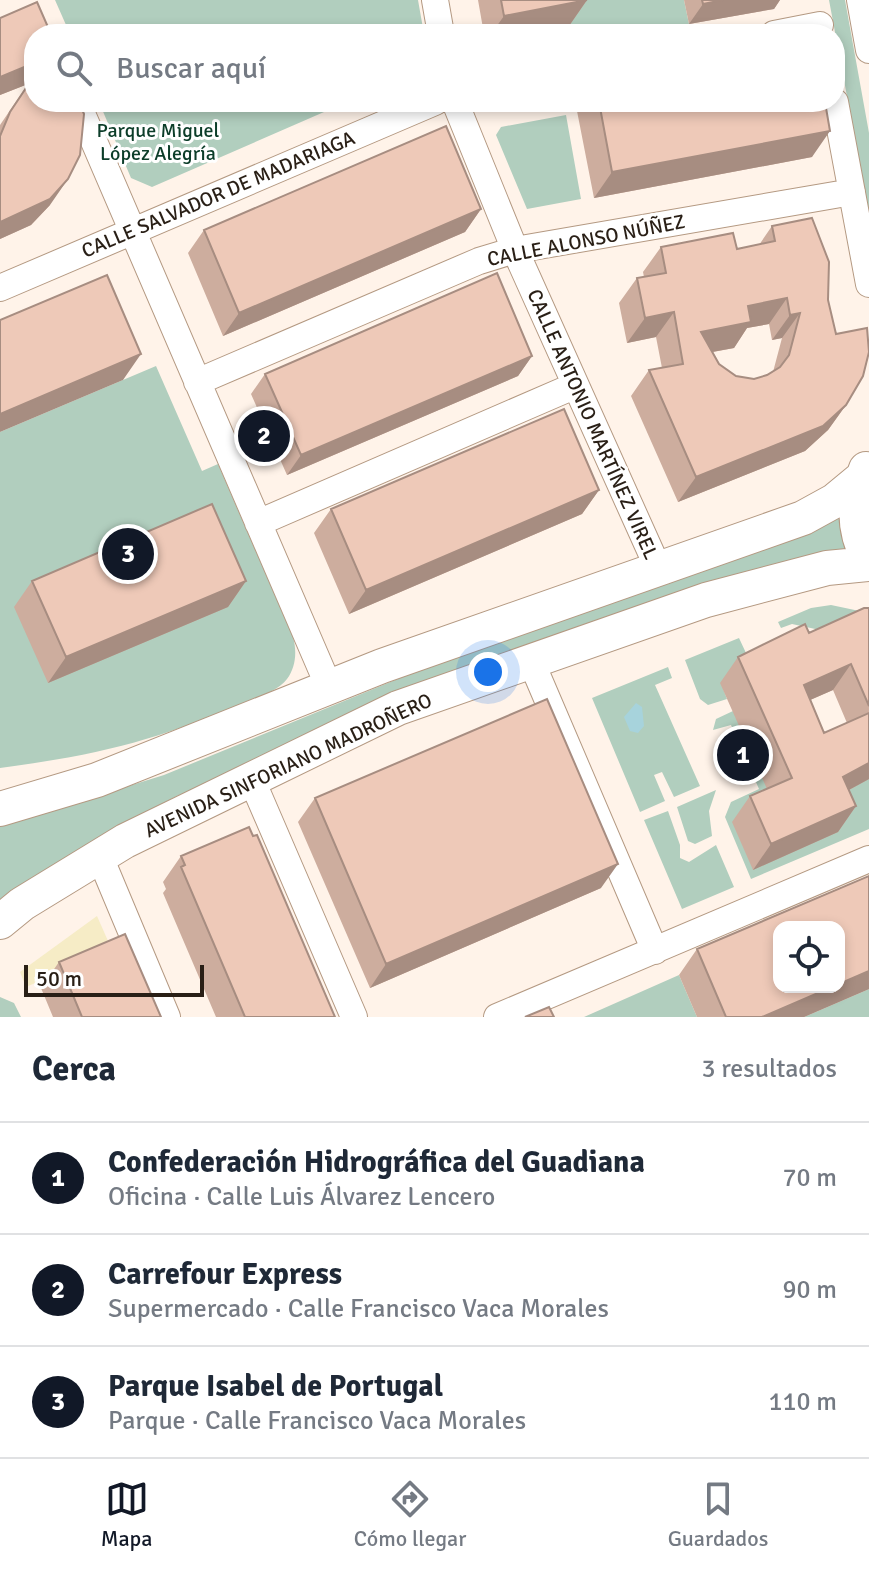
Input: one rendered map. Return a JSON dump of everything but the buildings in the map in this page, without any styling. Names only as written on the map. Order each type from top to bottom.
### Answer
[{"type":"main road","points":[[0,809],[97,780],[329,687],[803,518],[834,501],[866,470]]},
{"type":"main road","points":[[866,470],[856,517],[869,562]]},
{"type":"main road","name":"AVENIDA SINFORIANO MADROÑERO","points":[[0,922],[22,904],[100,857],[251,778],[398,708],[706,600],[827,568],[869,562]]},
{"type":"street","points":[[435,0],[439,24]]},
{"type":"street","points":[[860,0],[869,50]]},
{"type":"street","points":[[81,112],[329,687]]},
{"type":"street","name":"CALLE SALVADOR DE MADARIAGA","points":[[0,288],[412,112]]},
{"type":"street","name":"CALLE ANTONIO MARTÍNEZ VIREL","points":[[459,112],[574,386],[658,568]]},
{"type":"street","points":[[837,112],[869,284]]},
{"type":"street","name":"CALLE ALONSO NÚÑEZ","points":[[197,382],[479,261],[515,250],[852,192]]},
{"type":"street","points":[[258,523],[574,386]]},
{"type":"street","points":[[531,661],[655,951]]},
{"type":"street","points":[[251,778],[354,1017]]},
{"type":"street","points":[[100,857],[167,1017]]},
{"type":"street","points":[[497,1017],[869,859]]},
{"type":"green space","points":[[55,0],[418,0],[422,24],[66,24]]},
{"type":"green space","points":[[564,0],[684,0],[689,24],[569,24]]},
{"type":"green space","points":[[829,0],[845,0],[869,133],[869,214],[845,86],[845,24],[833,24]]},
{"type":"green space","name":"Parque Miguel López Alegría","points":[[103,112],[324,112],[152,187],[131,178]]},
{"type":"green space","points":[[566,115],[581,199],[527,209],[496,135],[501,127]]},
{"type":"green space","points":[[156,366],[202,471],[218,464],[293,637],[294,664],[287,679],[271,692],[178,729],[93,753],[0,768],[0,432]]},
{"type":"green space","points":[[838,515],[846,552],[393,702],[177,796],[130,821],[0,905],[0,826],[164,775],[405,676]]},
{"type":"green space","points":[[831,605],[869,613],[834,633],[792,624],[781,628],[778,622],[811,608]]},
{"type":"green space","points":[[739,638],[753,668],[721,683],[727,699],[708,705],[700,699],[685,660]]},
{"type":"green space","points":[[668,667],[672,678],[655,685],[700,786],[674,797],[662,772],[654,775],[665,801],[640,812],[592,698]]},
{"type":"green space","points":[[733,711],[835,798],[869,778],[869,829],[751,879],[725,817],[731,802],[759,789],[731,725],[713,730],[716,719]]},
{"type":"green space","points":[[716,790],[709,811],[712,836],[695,844],[688,841],[677,807]]},
{"type":"green space","points":[[668,811],[680,845],[680,858],[689,862],[716,845],[734,887],[682,909],[644,820]]},
{"type":"green space","points":[[679,975],[697,1017],[584,1017]]},
{"type":"green space","points":[[869,989],[869,1017],[804,1017]]},
{"type":"green space","points":[[0,997],[14,1003],[21,1017],[0,1017]]},
{"type":"sand","points":[[97,916],[112,950],[26,987],[20,972]]},
{"type":"water","points":[[636,703],[642,707],[644,726],[638,733],[630,731],[624,717]]},
{"type":"place","name":"Carrefour Express","points":[[264,436]]},
{"type":"place","name":"Parque Isabel de Portugal","points":[[128,554]]},
{"type":"place","name":"Confederación Hidrográfica del Guadiana","points":[[743,755]]}]
